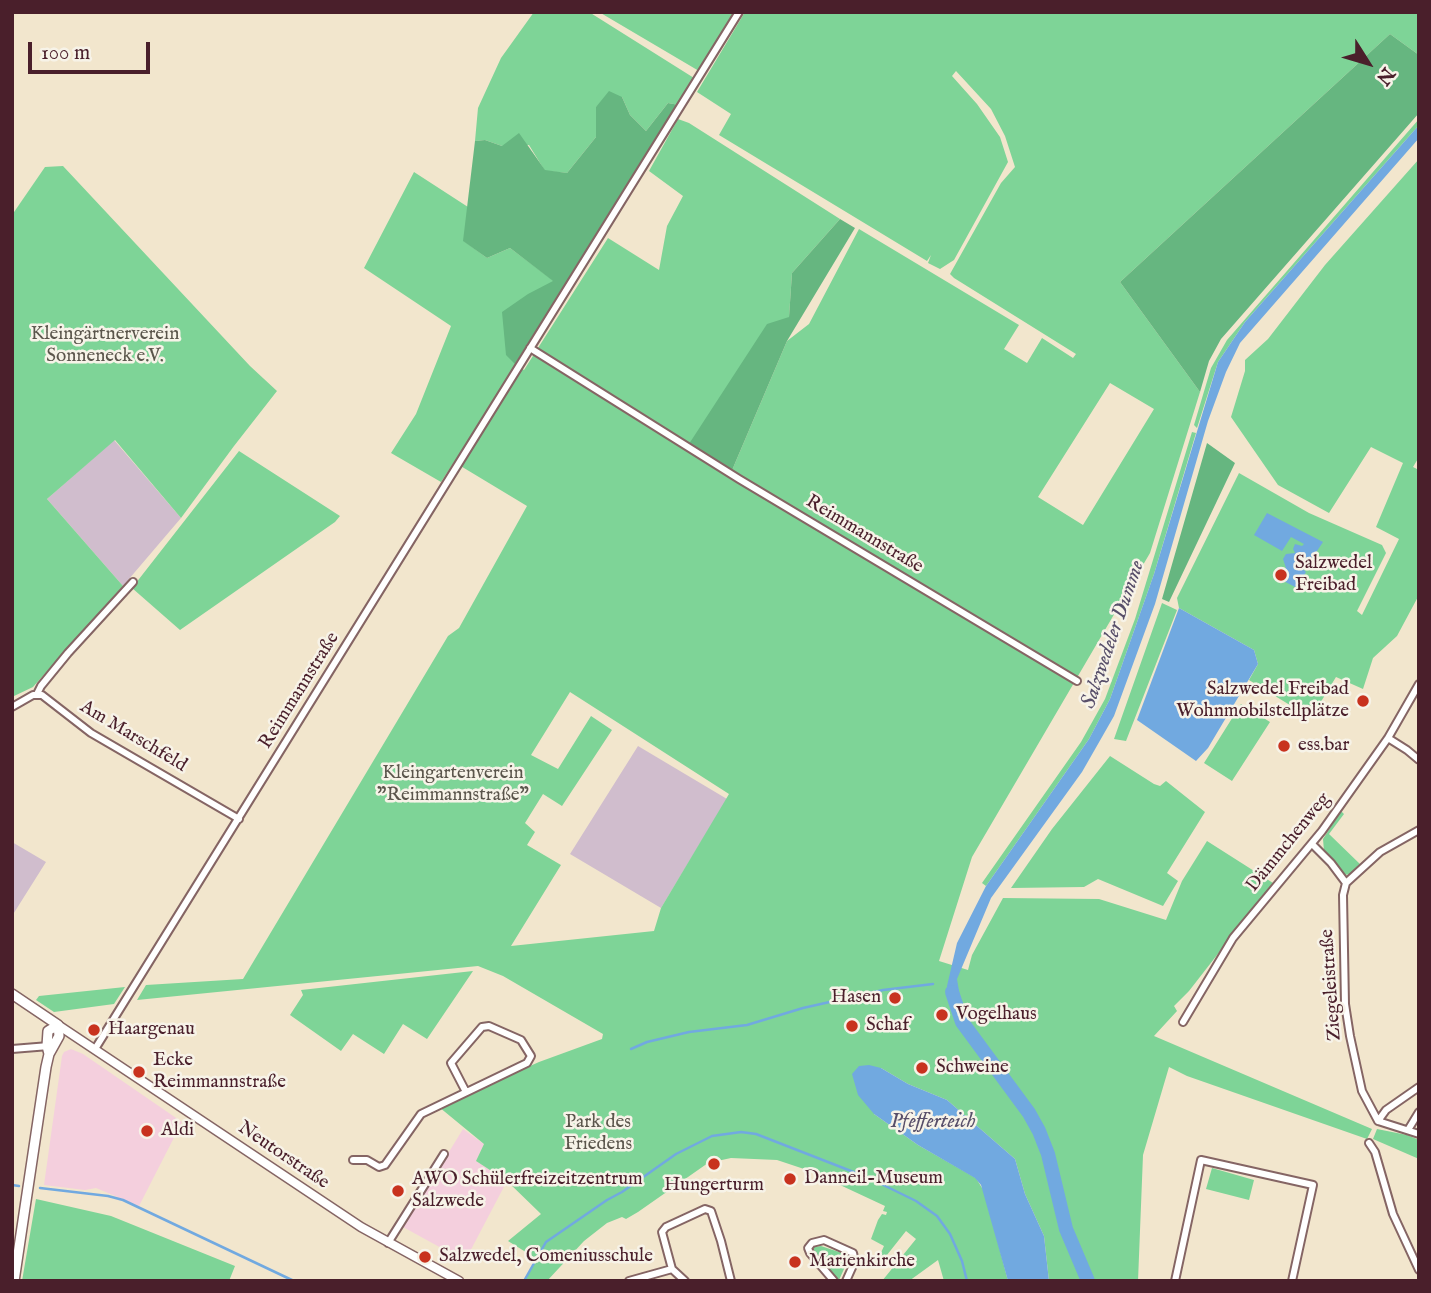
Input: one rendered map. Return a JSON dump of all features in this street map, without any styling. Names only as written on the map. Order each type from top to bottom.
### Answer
[{"type":"main road","points":[[12,994],[58,1025],[48,1031],[50,1049],[14,1281]]},
{"type":"street","name":"Reimmannstraße","points":[[95,1049],[739,12]]},
{"type":"street","name":"Reimmannstraße","points":[[530,348],[739,479],[1077,681]]},
{"type":"street","points":[[12,706],[37,694],[68,653],[133,582]]},
{"type":"street","name":"Dämmchenweg","points":[[1183,1022],[1233,938],[1312,844],[1388,738],[1419,684]]},
{"type":"street","name":"Am Marschfeld","points":[[37,694],[46,697],[71,719],[99,738],[239,819]]},
{"type":"street","points":[[1388,738],[1419,761]]},
{"type":"street","points":[[1312,844],[1346,883],[1380,852],[1419,830]]},
{"type":"street","name":"Ziegeleistraße","points":[[1346,883],[1343,895],[1347,1021],[1362,1091],[1378,1121]]},
{"type":"street","name":"Neutorstraße","points":[[58,1025],[326,1204],[459,1281]]},
{"type":"street","name":"Neutorstraße","points":[[353,1160],[367,1160],[384,1166],[421,1114],[527,1063],[531,1056],[521,1041],[489,1026],[482,1027],[451,1063],[466,1092]]},
{"type":"street","points":[[12,1049],[50,1049]]},
{"type":"street","points":[[1419,1087],[1386,1110],[1378,1121],[1419,1134]]},
{"type":"street","points":[[1408,1130],[1419,1112]]},
{"type":"street","points":[[1369,1143],[1375,1152],[1393,1214],[1419,1270]]},
{"type":"street","points":[[388,1242],[444,1154]]},
{"type":"street","points":[[1175,1281],[1201,1160],[1313,1185],[1292,1281]]},
{"type":"street","points":[[685,1281],[672,1269],[663,1230],[705,1209],[711,1212],[731,1281]]},
{"type":"street","points":[[834,1281],[808,1248],[818,1240],[853,1253],[855,1261],[846,1281]]},
{"type":"street","points":[[629,1281],[672,1269]]},
{"type":"shaded area","points":[[114,440],[181,518],[123,586],[47,499]]},
{"type":"shaded area","points":[[638,746],[727,799],[661,908],[570,854]]},
{"type":"shaded area","points":[[12,842],[46,862],[12,916]]},
{"type":"shaded area","points":[[71,1049],[83,1054],[182,1122],[139,1206],[96,1188],[85,1190],[44,1185],[62,1056]]},
{"type":"shaded area","points":[[463,1129],[484,1144],[476,1161],[507,1181],[465,1261],[403,1227]]},
{"type":"green space","points":[[534,12],[589,12],[694,78],[679,105],[668,103],[646,131],[630,115],[622,97],[596,107],[596,137],[567,173],[545,171],[529,145],[502,146],[485,140],[475,141],[478,108],[501,58]]},
{"type":"green space","points":[[599,12],[734,12],[699,71]]},
{"type":"green space","points":[[745,12],[1419,12],[1419,55],[1390,34],[1120,282],[1200,392],[1150,553],[972,857],[939,961],[968,970],[972,955],[1003,898],[1099,899],[1166,920],[1182,881],[1207,841],[1273,883],[1189,991],[1174,1006],[1177,1011],[1154,1036],[1372,1129],[1367,1139],[1187,1076],[1169,1067],[1143,1155],[1138,1281],[1049,1281],[1044,1236],[1025,1194],[1015,1159],[947,1100],[908,1084],[881,1068],[874,1114],[918,1145],[976,1178],[985,1193],[1008,1281],[944,1281],[938,1260],[909,1281],[882,1281],[916,1239],[906,1231],[883,1260],[879,1257],[884,1246],[871,1239],[878,1220],[882,1214],[886,1215],[887,1212],[883,1211],[885,1206],[810,1171],[777,1160],[731,1158],[708,1163],[638,1212],[626,1219],[622,1217],[607,1223],[584,1241],[547,1281],[523,1281],[537,1259],[508,1241],[541,1214],[507,1181],[476,1161],[484,1144],[439,1107],[539,1062],[602,1039],[603,1034],[503,976],[478,966],[137,1000],[146,985],[243,979],[448,636],[459,628],[527,506],[454,462],[441,482],[391,453],[416,414],[451,326],[364,268],[414,172],[468,207],[464,241],[487,258],[510,248],[554,281],[515,364],[524,370],[608,238],[659,270],[667,226],[683,196],[649,171],[678,119],[689,123],[840,219],[792,273],[789,317],[730,475],[787,341],[809,324],[859,229],[1019,325],[1004,349],[1027,363],[1042,338],[1073,358],[1076,354],[950,274],[1001,183],[1015,167],[1005,136],[991,109],[956,71],[952,76],[977,104],[1000,137],[1008,162],[954,260],[940,269],[928,263],[931,255],[927,261],[719,135],[731,114],[697,92]],"holes":[[[1110,383],[1154,409],[1083,525],[1038,497]],[[570,692],[729,794],[661,908],[654,931],[511,946],[561,865],[527,845],[535,832],[525,823],[543,794],[562,806],[612,730],[591,716],[558,769],[531,755]]]},
{"type":"green space","points":[[1390,34],[1419,55],[1419,113],[1221,339],[1209,361],[1200,392],[1120,282]]},
{"type":"green space","points":[[609,91],[622,97],[630,115],[646,131],[668,103],[679,105],[515,364],[506,355],[502,312],[553,281],[510,248],[487,258],[463,241],[475,141],[485,140],[502,146],[519,133],[545,170],[567,173],[596,137],[596,107]]},
{"type":"green space","points":[[1419,119],[1419,125],[1245,322],[1218,362],[1197,428],[1194,425],[1211,368],[1227,340]]},
{"type":"green space","points":[[1419,159],[1419,457],[1413,467],[1419,470],[1419,595],[1397,636],[1373,658],[1363,689],[1336,677],[1311,718],[1249,680],[1258,664],[1254,650],[1179,608],[1177,598],[1239,473],[1309,513],[1382,545],[1386,553],[1357,611],[1362,615],[1399,539],[1376,527],[1403,463],[1371,447],[1329,513],[1278,485],[1231,417],[1245,371],[1245,360],[1268,339],[1325,265]]},
{"type":"green space","name":"Kleingärtnerverein Sonneneck e.V.","points":[[63,166],[250,366],[277,391],[181,518],[115,440],[47,499],[123,586],[33,687],[12,697],[12,215],[45,167]]},
{"type":"green space","points":[[840,219],[855,228],[787,341],[730,475],[687,447],[767,324],[789,317],[792,273]]},
{"type":"green space","points":[[1192,432],[1196,433],[1154,574],[1110,699],[1089,739],[986,886],[982,883],[1081,742],[1105,699],[1135,619]]},
{"type":"green space","points":[[1207,443],[1235,463],[1169,602],[1162,599]]},
{"type":"green space","points":[[239,451],[340,516],[180,630],[132,588]]},
{"type":"green space","points":[[1162,603],[1177,610],[1126,741],[1114,739]]},
{"type":"green space","points":[[1241,704],[1270,722],[1232,781],[1204,763]]},
{"type":"green space","points":[[1110,756],[1154,784],[1160,786],[1166,781],[1205,812],[1167,873],[1178,881],[1163,906],[1098,879],[1084,887],[1011,888],[1052,829]]},
{"type":"green space","points":[[1341,811],[1344,814],[1329,834],[1361,865],[1351,874],[1344,875],[1324,851],[1323,839]]},
{"type":"green space","points":[[473,971],[427,1039],[403,1024],[384,1054],[353,1034],[341,1051],[290,1015],[303,995],[301,990]]},
{"type":"green space","points":[[125,987],[114,1004],[54,1012],[36,1000],[39,996]]},
{"type":"green space","points":[[1377,1129],[1419,1140],[1419,1159],[1373,1139]]},
{"type":"green space","points":[[1212,1168],[1254,1180],[1249,1200],[1206,1189]]},
{"type":"green space","points":[[36,1199],[111,1216],[235,1266],[229,1281],[22,1281]]},
{"type":"green space","points":[[821,1246],[845,1254],[849,1258],[839,1280],[812,1255],[814,1247]]},
{"type":"water","name":"Salzwedeler Dumme","points":[[1419,125],[1419,138],[1240,343],[1208,421],[1155,604],[1114,716],[1082,772],[991,898],[957,979],[961,1003],[955,1012],[947,986],[957,943],[986,886],[1089,739],[1110,699],[1154,574],[1218,362],[1245,322]]},
{"type":"water","points":[[1267,513],[1323,542],[1307,566],[1301,567],[1306,572],[1303,577],[1297,577],[1300,581],[1297,588],[1276,577],[1275,573],[1278,568],[1286,568],[1283,559],[1286,554],[1295,553],[1295,544],[1304,544],[1291,537],[1282,551],[1254,535]]},
{"type":"water","points":[[1179,608],[1254,650],[1258,664],[1208,748],[1196,761],[1137,720]]},
{"type":"water","name":"Pfefferteich","points":[[859,1066],[881,1068],[908,1084],[947,1100],[1015,1159],[1025,1194],[1044,1236],[1049,1281],[1008,1281],[981,1185],[975,1178],[918,1145],[874,1114],[858,1095],[852,1074]]},
{"type":"waterway","points":[[631,1049],[647,1042],[689,1032],[747,1025],[803,1008],[883,990],[933,984]]},
{"type":"waterway","name":"Salzwedeler Dumme","points":[[952,992],[962,1022],[1029,1113],[1039,1131],[1048,1154],[1066,1229],[1088,1281]]},
{"type":"waterway","points":[[524,1281],[546,1242],[607,1200],[676,1154],[712,1136],[741,1132],[756,1134],[869,1178],[916,1201],[937,1216],[950,1234],[962,1261],[967,1281]]},
{"type":"waterway","points":[[12,1185],[19,1186]]},
{"type":"waterway","points":[[40,1188],[123,1200],[294,1281]]},
{"type":"place","name":"Salzwedel Freibad","points":[[1281,575]]},
{"type":"place","name":"Salzwedel Freibad Wohnmobilstellplätze","points":[[1363,701]]},
{"type":"place","name":"ess.bar","points":[[1284,746]]},
{"type":"place","name":"Hasen","points":[[895,998]]},
{"type":"place","name":"Vogelhaus","points":[[942,1015]]},
{"type":"place","name":"Schaf","points":[[852,1026]]},
{"type":"place","name":"Haargenau","points":[[94,1030]]},
{"type":"place","name":"Schweine","points":[[922,1068]]},
{"type":"place","name":"Ecke Reimmannstraße","points":[[139,1072]]},
{"type":"place","name":"Aldi","points":[[147,1131]]},
{"type":"place","name":"Hungerturm","points":[[714,1164]]},
{"type":"place","name":"Danneil-Museum","points":[[790,1179]]},
{"type":"place","name":"AWO Schülerfreizeitzentrum Salzwede","points":[[398,1191]]},
{"type":"place","name":"Salzwedel, Comeniusschule","points":[[425,1257]]},
{"type":"place","name":"Marienkirche","points":[[795,1262]]},
{"type":"park label","name":"Kleingartenverein \"Reimmannstraße\"","points":[[453,785]]},
{"type":"park label","name":"Park des Friedens","points":[[598,1134]]}]
